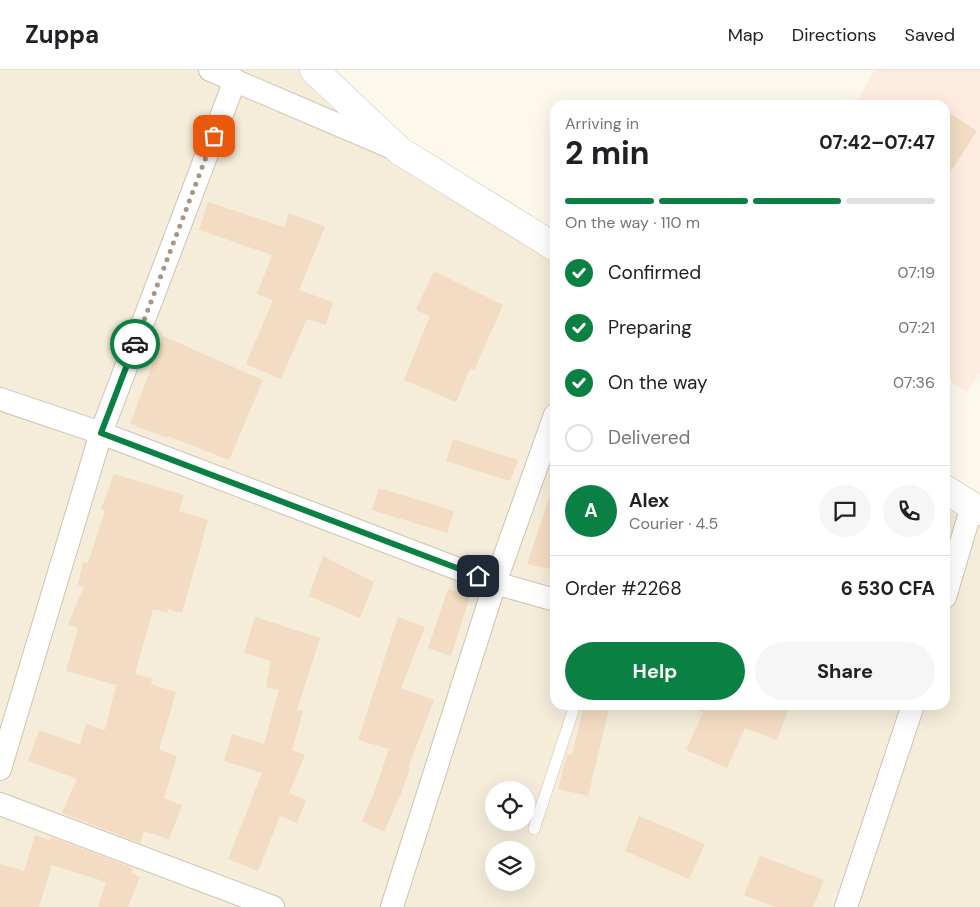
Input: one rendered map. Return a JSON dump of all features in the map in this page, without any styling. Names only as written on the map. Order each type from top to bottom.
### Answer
[{"type":"street","points":[[210,70],[400,151],[550,244]]},
{"type":"street","points":[[314,70],[400,151]]},
{"type":"street","points":[[0,769],[101,433],[235,80]]},
{"type":"street","points":[[0,399],[101,433],[496,583],[550,599]]},
{"type":"street","points":[[392,907],[496,583],[550,429]]},
{"type":"street","points":[[950,492],[976,508],[950,582]]},
{"type":"street","points":[[846,907],[911,710]]},
{"type":"street","points":[[0,804],[273,907]]},
{"type":"lane","points":[[535,826],[573,710]]},
{"type":"shaded area","points":[[0,70],[314,70],[400,151],[550,244],[550,710],[950,710],[950,492],[980,511],[980,907],[0,907]]},
{"type":"shaded area","points":[[875,70],[980,70],[980,374],[966,392],[950,381],[950,100],[858,100]]},
{"type":"building","points":[[950,113],[977,131],[950,172]]},
{"type":"building","points":[[208,202],[284,227],[289,213],[325,227],[299,290],[333,302],[326,325],[307,319],[281,379],[246,364],[273,300],[257,294],[272,255],[199,230]]},
{"type":"building","points":[[434,271],[503,305],[474,370],[470,369],[456,402],[404,380],[430,316],[416,310]]},
{"type":"building","points":[[163,336],[263,380],[229,460],[169,436],[168,438],[130,424]]},
{"type":"building","points":[[453,439],[518,460],[510,481],[446,461]]},
{"type":"building","points":[[114,474],[184,495],[179,511],[208,520],[182,613],[168,609],[167,613],[153,609],[135,674],[152,678],[151,684],[176,692],[159,750],[177,756],[164,798],[182,805],[169,839],[144,831],[140,843],[62,813],[77,779],[28,761],[39,730],[80,745],[86,724],[105,730],[116,685],[66,671],[78,628],[68,624],[84,587],[78,585],[83,562],[88,563],[105,511],[101,509]]},
{"type":"building","points":[[379,488],[454,511],[447,533],[372,510]]},
{"type":"building","points":[[550,497],[550,569],[527,564]]},
{"type":"building","points":[[323,556],[374,582],[360,618],[309,596]]},
{"type":"building","points":[[448,589],[470,596],[451,656],[428,648]]},
{"type":"building","points":[[255,617],[320,638],[297,710],[303,711],[292,750],[305,755],[289,793],[306,800],[297,823],[280,816],[258,871],[228,859],[262,773],[224,761],[232,734],[264,744],[279,690],[266,687],[271,661],[244,653]]},
{"type":"building","points":[[398,617],[425,627],[401,688],[434,700],[408,768],[410,768],[402,791],[384,832],[362,821],[373,796],[389,749],[358,740]]},
{"type":"building","points":[[583,710],[609,710],[588,796],[558,789],[567,754],[572,755]]},
{"type":"building","points":[[695,710],[788,710],[777,740],[745,728],[727,768],[686,750],[703,713]]},
{"type":"building","points":[[639,816],[705,844],[689,879],[625,851]]},
{"type":"building","points":[[35,835],[50,840],[51,837],[133,868],[132,873],[140,877],[128,907],[98,907],[106,882],[52,865],[39,907],[0,907],[0,864],[24,871]]},
{"type":"building","points":[[760,856],[824,880],[813,907],[776,907],[744,895]]},
{"type":"way so far","points":[[135,344],[214,136]]},
{"type":"route","points":[[135,344],[101,433],[478,576]]}]
